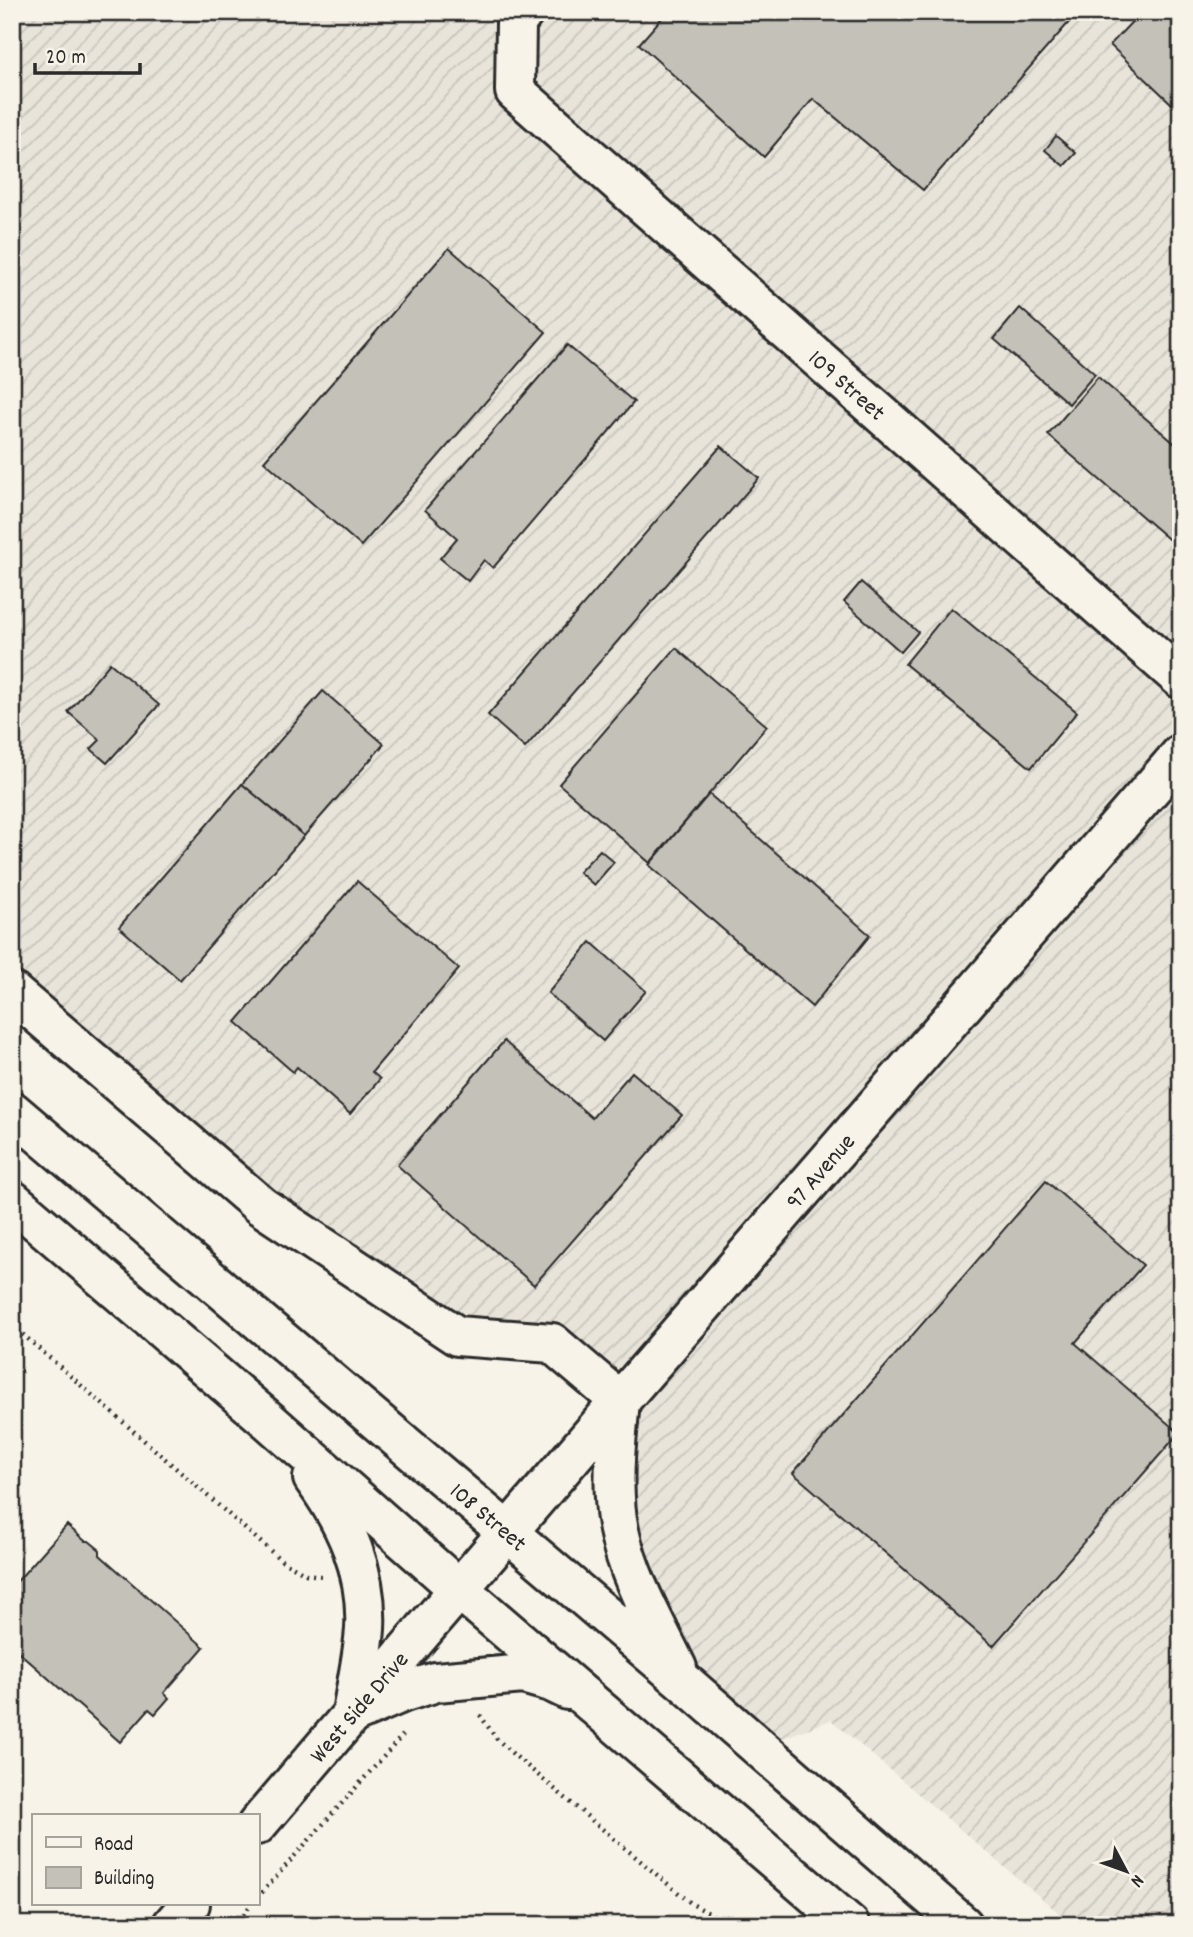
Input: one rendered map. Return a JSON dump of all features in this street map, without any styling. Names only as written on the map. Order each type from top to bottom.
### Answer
[{"type":"main road","name":"109 Street","points":[[524,12],[516,23],[514,91],[1181,679]]},
{"type":"main road","name":"97 Avenue","points":[[460,1590],[620,1401],[1181,754]]},
{"type":"main road","points":[[12,992],[261,1206],[457,1336],[552,1343],[620,1401],[615,1500],[620,1531],[633,1577],[684,1682]]},
{"type":"main road","name":"108 Street","points":[[12,1111],[684,1682],[963,1925]]},
{"type":"main road","points":[[12,1200],[850,1925]]},
{"type":"main road","points":[[269,1421],[335,1507],[361,1576],[365,1628],[352,1714]]},
{"type":"main road","name":"West Side Drive","points":[[259,1823],[460,1590]]},
{"type":"main road","points":[[352,1714],[436,1682],[523,1674],[551,1682],[592,1702]]},
{"type":"main road","points":[[172,1925],[188,1906]]},
{"type":"path","points":[[259,1896],[408,1729]]},
{"type":"path","points":[[234,1925],[250,1906]]},
{"type":"shaded area","points":[[12,12],[1181,12],[1181,1925],[1073,1925],[831,1720],[759,1747],[684,1682],[633,1578],[620,1401],[552,1343],[457,1336],[12,992]]},
{"type":"building","points":[[667,12],[1078,12],[923,190],[813,99],[764,157],[639,44]]},
{"type":"building","points":[[1141,12],[1181,12],[1181,97],[1173,105],[1110,45]]},
{"type":"building","points":[[1056,136],[1076,153],[1064,166],[1045,150]]},
{"type":"building","points":[[449,248],[546,332],[361,546],[264,461]]},
{"type":"building","points":[[1020,308],[1095,374],[1069,404],[994,339]]},
{"type":"building","points":[[567,345],[634,402],[493,568],[484,560],[468,581],[440,558],[457,538],[425,510]]},
{"type":"building","points":[[1098,377],[1181,449],[1181,550],[1048,435]]},
{"type":"building","points":[[721,446],[759,478],[525,748],[488,715]]},
{"type":"building","points":[[861,582],[918,632],[901,652],[844,602]]},
{"type":"building","points":[[951,608],[1077,712],[1031,768],[905,664]]},
{"type":"building","points":[[676,648],[767,726],[650,863],[559,784]]},
{"type":"building","points":[[110,663],[159,705],[107,763],[91,749],[100,740],[68,712]]},
{"type":"building","points":[[323,691],[384,744],[304,836],[242,784]]},
{"type":"building","points":[[242,784],[304,836],[180,980],[119,927]]},
{"type":"building","points":[[709,794],[870,935],[812,1007],[649,865]]},
{"type":"building","points":[[600,850],[614,862],[594,885],[579,872]]},
{"type":"building","points":[[357,881],[459,969],[372,1072],[380,1079],[350,1114],[297,1067],[293,1072],[236,1022]]},
{"type":"building","points":[[591,942],[646,991],[603,1041],[548,993]]},
{"type":"building","points":[[504,1041],[592,1118],[632,1072],[682,1115],[534,1285],[397,1165]]},
{"type":"building","points":[[1046,1181],[1143,1265],[1075,1343],[1179,1433],[993,1646],[793,1473]]},
{"type":"building","points":[[67,1525],[100,1550],[100,1555],[204,1647],[164,1693],[169,1698],[155,1714],[149,1709],[120,1742],[12,1646],[12,1587]]}]
